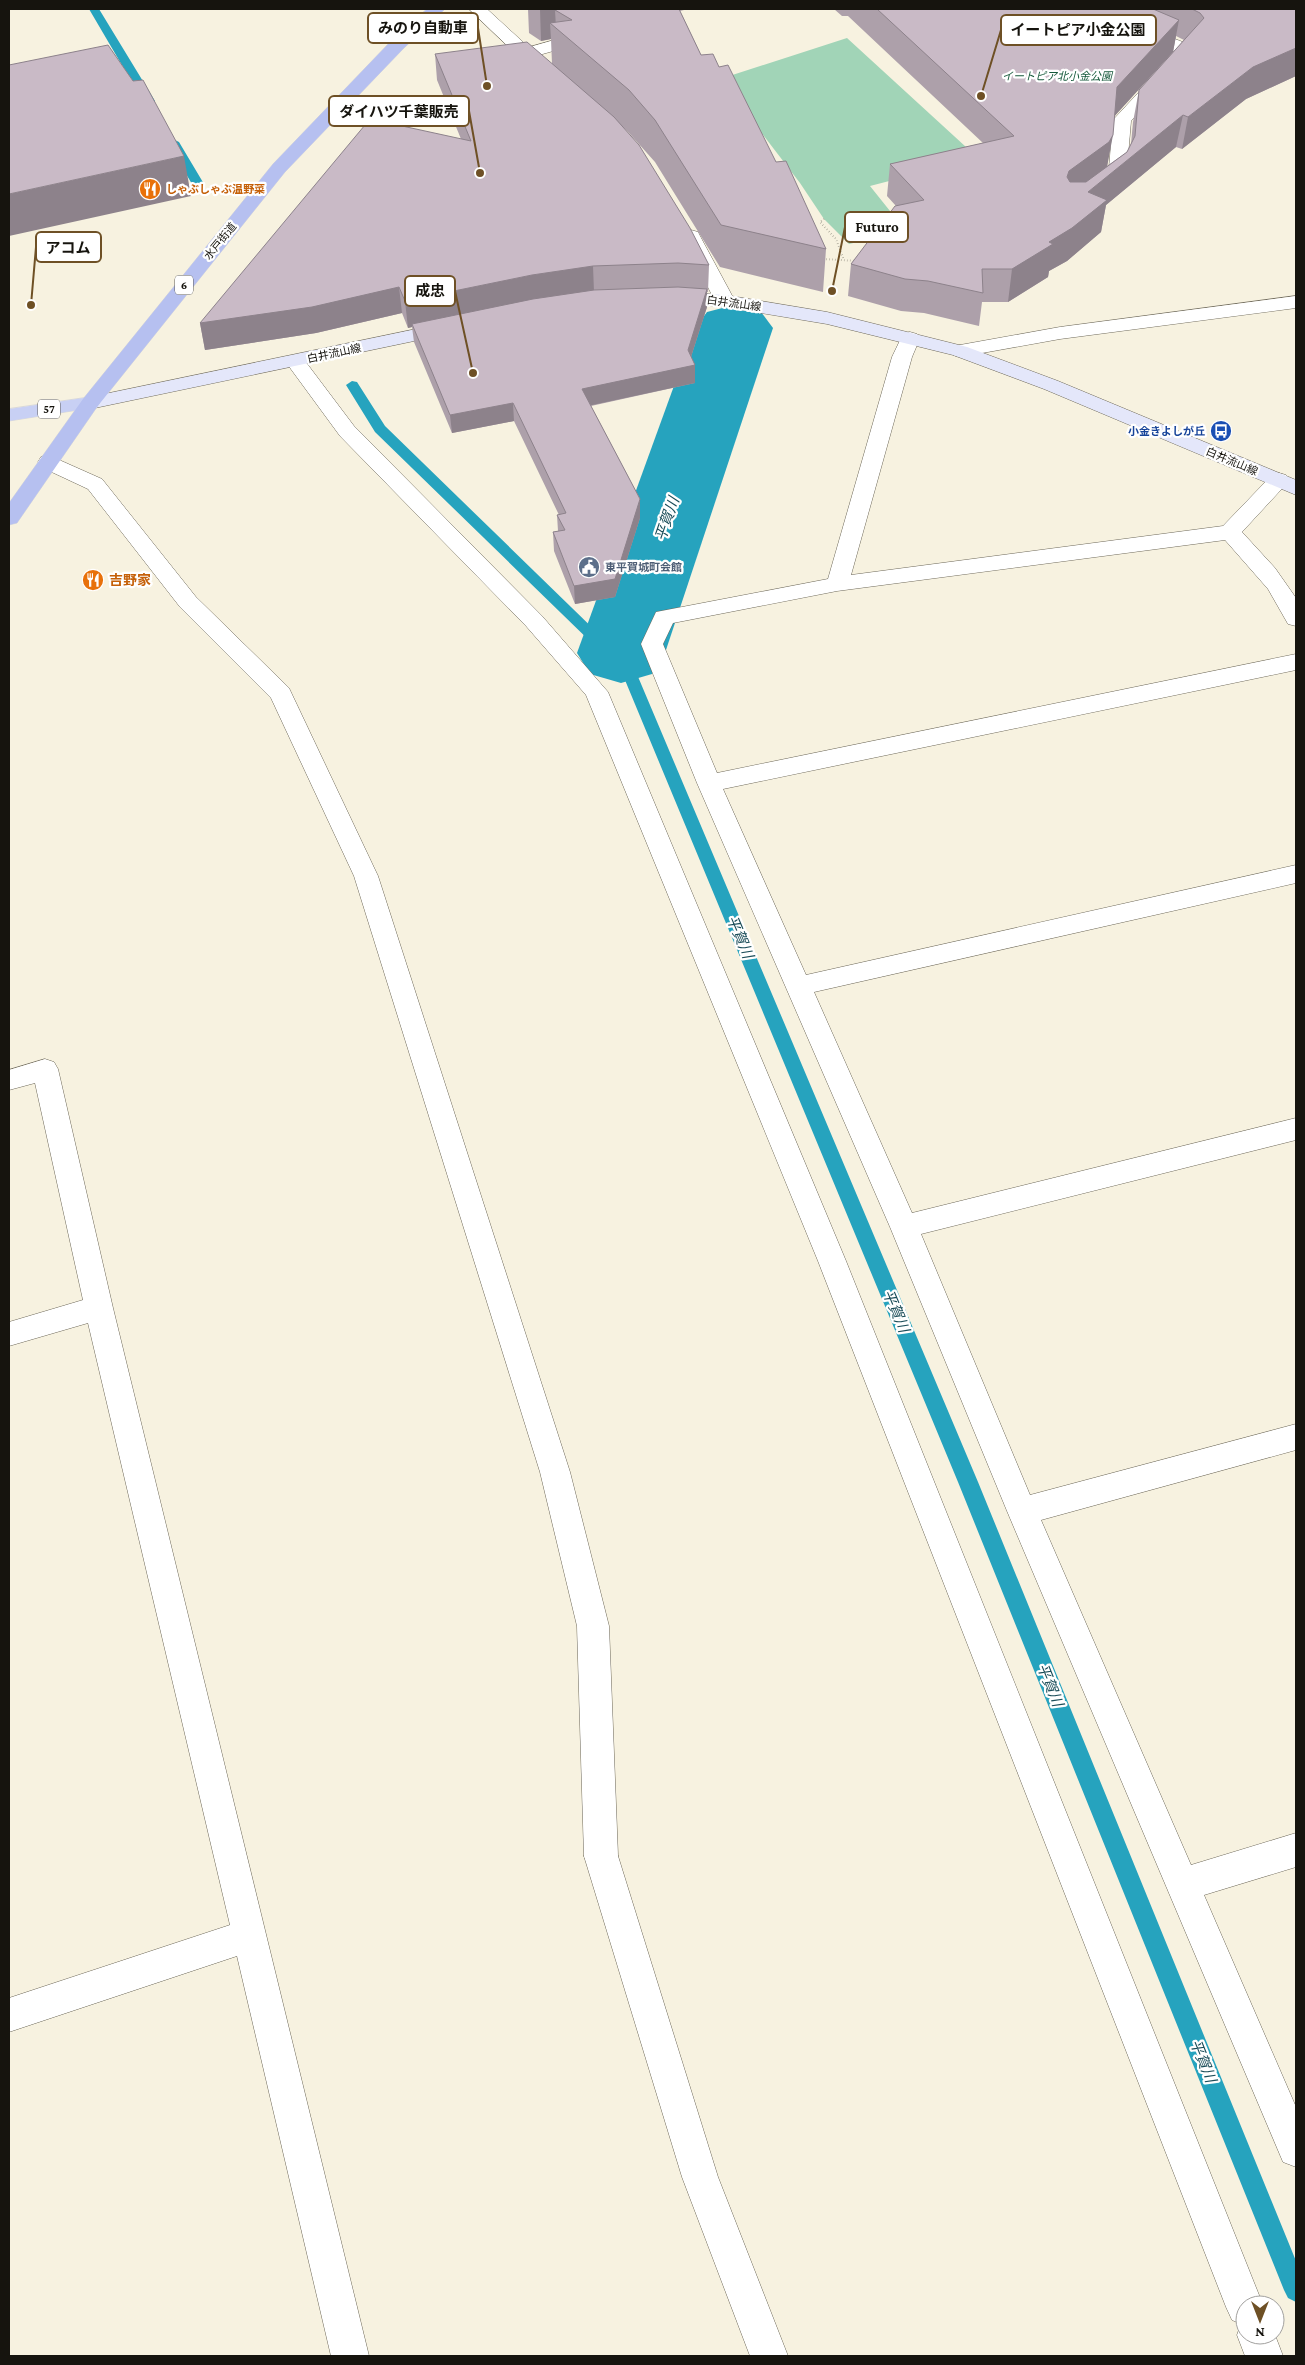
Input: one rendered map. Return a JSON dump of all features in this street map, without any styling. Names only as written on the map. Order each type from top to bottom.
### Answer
[{"type":"highway","name":"水戸街道","points":[[9,518],[90,403],[279,168],[397,45],[437,9]]},
{"type":"main road","name":"白井流山線","points":[[651,298],[725,301],[827,318],[960,351],[1051,385],[1287,484]]},
{"type":"main road","name":"白井流山線","points":[[90,403],[468,324]]},
{"type":"main road","name":"57","points":[[9,415],[90,403]]},
{"type":"street","points":[[477,9],[555,80]]},
{"type":"street","points":[[1090,195],[1112,179],[1118,168],[1122,120],[1187,50],[1155,35],[1128,27],[1171,27]]},
{"type":"street","points":[[526,54],[602,31]]},
{"type":"street","points":[[682,222],[701,253],[725,301]]},
{"type":"street","points":[[960,351],[1060,333],[1296,302]]},
{"type":"street","points":[[837,584],[902,357],[910,338]]},
{"type":"street","points":[[295,361],[347,431],[534,621],[596,692],[832,1261],[1240,2295]]},
{"type":"street","points":[[48,462],[95,484],[188,602],[282,694],[366,876],[554,1472],[594,1626],[601,1856],[700,2176],[769,2356]]},
{"type":"street","points":[[1287,484],[1230,532],[837,584],[664,617],[652,644],[710,783],[904,1227],[1022,1510],[1296,2149]]},
{"type":"street","points":[[1230,532],[1267,573],[1289,603],[1296,619]]},
{"type":"street","points":[[710,783],[1296,662]]},
{"type":"street","points":[[799,986],[1296,874]]},
{"type":"street","points":[[9,1080],[45,1069],[99,1308],[350,2356]]},
{"type":"street","points":[[904,1227],[1296,1129]]},
{"type":"street","points":[[9,1334],[99,1308]]},
{"type":"street","points":[[1022,1510],[1296,1437]]},
{"type":"street","points":[[1182,1886],[1296,1850]]},
{"type":"street","points":[[9,2015],[250,1935]]},
{"type":"path","points":[[824,219],[820,222],[833,234],[841,248],[844,260]]},
{"type":"path","points":[[821,259],[862,262]]},
{"type":"green space","points":[[847,38],[978,158],[870,186],[906,231],[849,244],[824,219],[800,183],[720,79]]},
{"type":"building","points":[[679,9],[701,55],[713,54],[719,67],[728,65],[776,162],[786,161],[826,249],[721,225],[655,120],[629,90],[550,23],[572,20],[555,10]]},
{"type":"building","points":[[877,9],[1153,9],[1179,20],[1117,87],[1113,135],[1109,142],[1069,171],[1067,177],[1070,182],[1086,182],[1127,152],[1135,136],[1139,90],[1204,18],[1200,13],[1192,9],[1295,9],[1296,48],[1253,67],[1188,117],[1183,115],[1088,192],[1107,200],[1072,228],[1049,242],[1053,244],[1012,269],[982,269],[983,293],[928,281],[905,279],[851,264],[895,206],[924,200],[890,164],[1014,136]]},
{"type":"building","points":[[527,42],[614,117],[639,145],[690,228],[709,265],[678,263],[593,266],[532,275],[405,301],[399,287],[312,307],[200,323],[370,119],[471,141],[435,54]]},
{"type":"building","points":[[108,45],[133,81],[143,80],[184,156],[9,194],[9,65]]},
{"type":"building","points":[[678,287],[707,289],[688,350],[695,365],[582,389],[640,499],[615,579],[574,586],[553,532],[565,530],[557,515],[566,513],[513,403],[450,415],[412,324],[533,299],[594,290]]},
{"type":"waterway","points":[[94,9],[149,101]]},
{"type":"waterway","points":[[173,142],[198,184]]},
{"type":"waterway","name":"平賀川","points":[[621,653],[734,328]]},
{"type":"waterway","name":"平賀川","points":[[352,385],[380,429],[602,645],[621,653],[968,1482],[1296,2290]]},
{"type":"place","name":"みのり自動車","points":[[487,86]]},
{"type":"place","name":"イートピア小金公園","points":[[981,96]]},
{"type":"place","name":"ダイハツ千葉販売","points":[[480,173]]},
{"type":"place","name":"しゃぶしゃぶ温野菜","points":[[150,189]]},
{"type":"place","name":"Futuro","points":[[832,291]]},
{"type":"place","name":"アコム","points":[[31,305]]},
{"type":"place","name":"成忠","points":[[473,373]]},
{"type":"place","name":"小金きよしが丘","points":[[1221,431]]},
{"type":"place","name":"東平賀城町会館","points":[[589,567]]},
{"type":"place","name":"吉野家","points":[[93,580]]},
{"type":"park label","name":"イートピア北小金公園","points":[[1057,76]]}]
